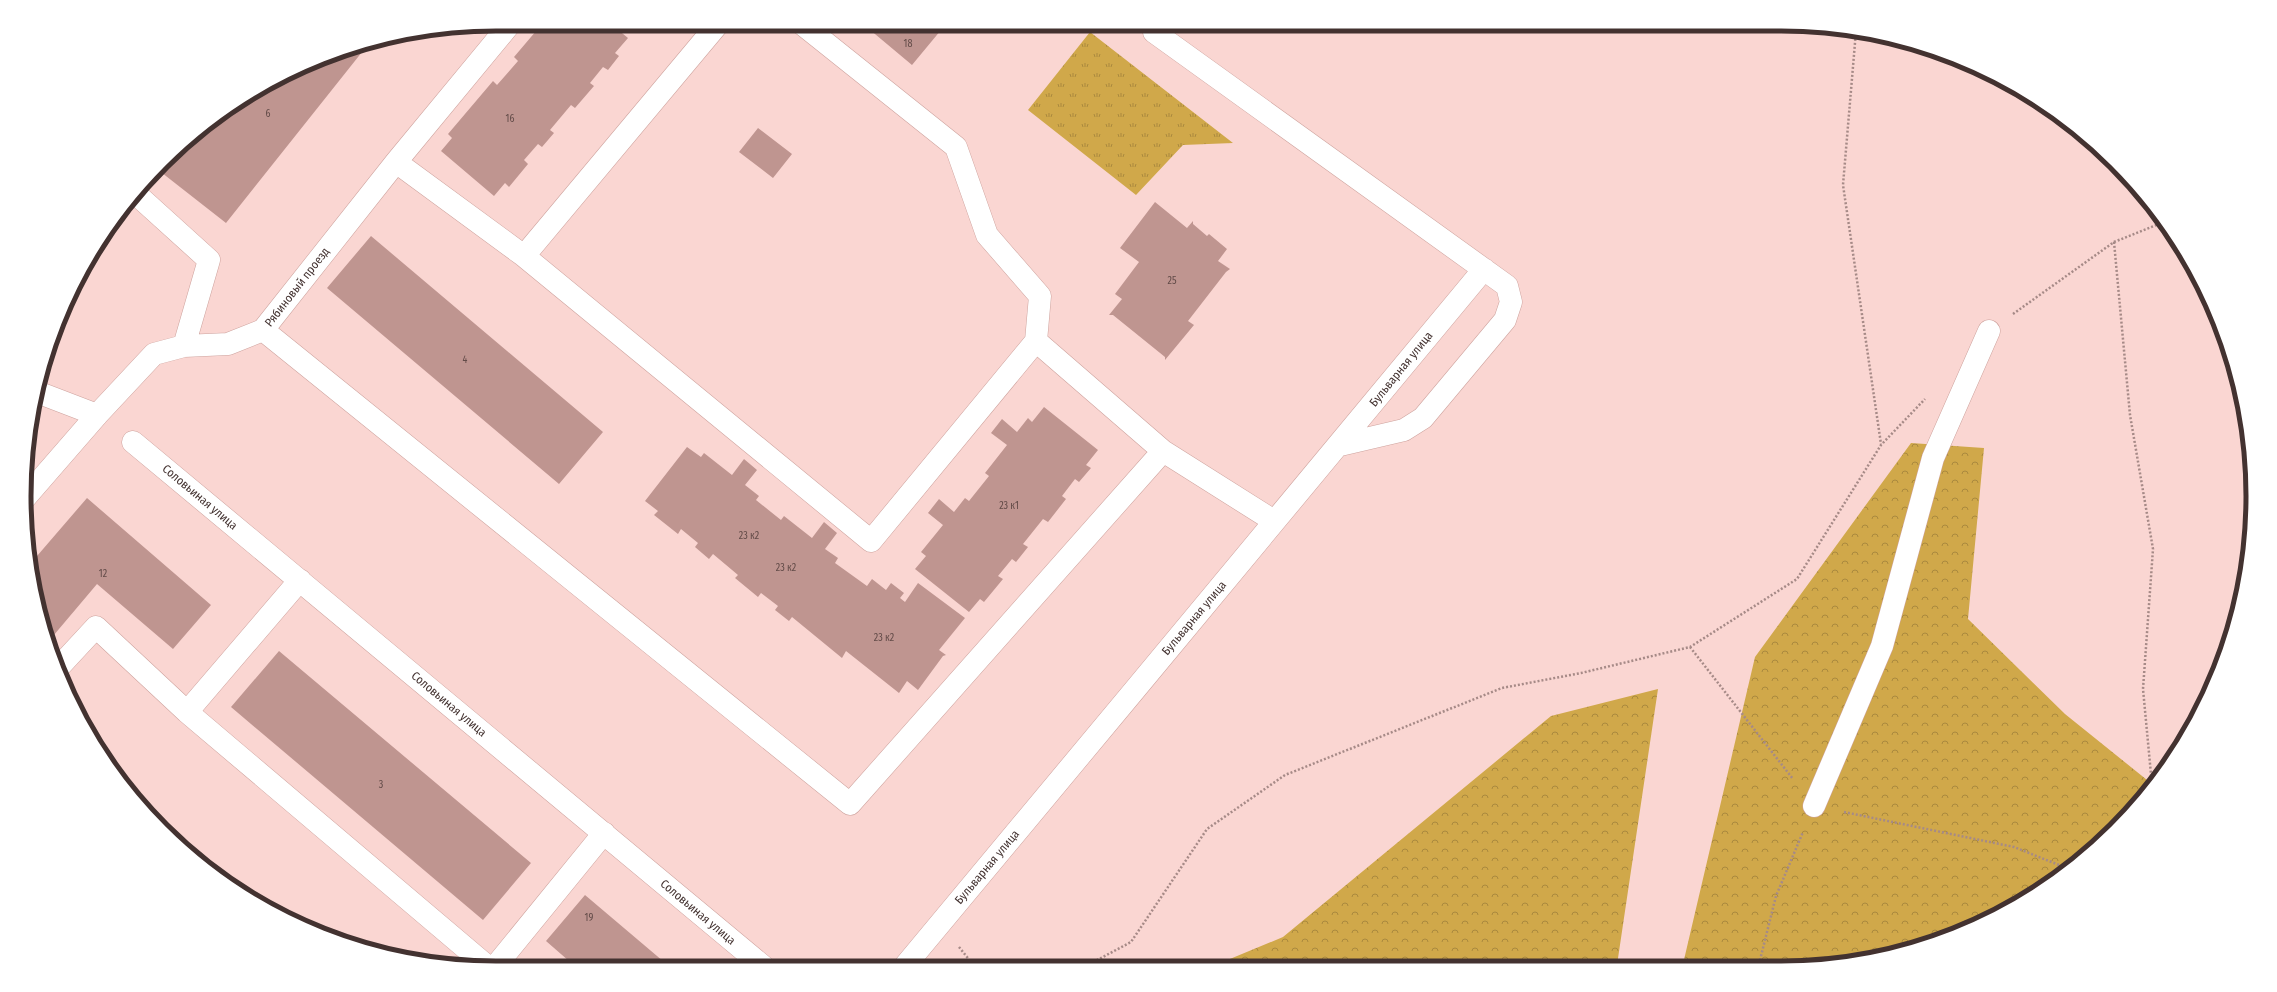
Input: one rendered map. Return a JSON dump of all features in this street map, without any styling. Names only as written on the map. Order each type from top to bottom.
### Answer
[{"type":"street","name":"Рябиновый проезд","points":[[31,491],[97,415],[154,354],[184,346],[228,344],[263,330],[498,31]]},
{"type":"street","points":[[524,256],[712,31]]},
{"type":"street","points":[[396,162],[524,256],[871,541],[1036,341],[1040,296],[987,236],[956,147],[811,31]]},
{"type":"street","points":[[1154,31],[1507,286],[1511,302],[1505,320],[1423,418],[1404,430],[1340,445]]},
{"type":"street","points":[[140,197],[209,260],[184,346]]},
{"type":"street","name":"Бульварная улица","points":[[909,961],[1274,521],[1340,445],[1484,269]]},
{"type":"street","points":[[263,330],[850,804],[1163,451]]},
{"type":"street","points":[[1814,806],[1882,646],[1933,458],[1989,331]]},
{"type":"street","points":[[1036,341],[1163,451],[1274,521]]},
{"type":"street","points":[[43,394],[97,415]]},
{"type":"street","name":"Соловьиная улица","points":[[133,442],[757,961]]},
{"type":"street","points":[[187,712],[300,580]]},
{"type":"street","points":[[62,663],[96,627],[187,712],[480,960]]},
{"type":"street","points":[[500,961],[604,834]]},
{"type":"path","points":[[1855,37],[1843,185],[1881,445]]},
{"type":"path","points":[[1989,331],[2114,242],[2158,224]]},
{"type":"path","points":[[2114,242],[2130,415],[2153,548],[2143,689],[2151,777]]},
{"type":"path","points":[[1095,961],[1131,942],[1207,829],[1285,774],[1502,688],[1581,673],[1690,647],[1797,579],[1881,445],[1930,394]]},
{"type":"path","points":[[1690,647],[1814,806],[2014,847],[2062,867]]},
{"type":"path","points":[[1761,961],[1776,896],[1814,806]]},
{"type":"green space","points":[[1090,32],[1233,143],[1183,145],[1136,195],[1028,110]]},
{"type":"green space","points":[[1911,443],[1984,448],[1968,619],[2065,714],[2148,781],[2131,803],[2110,825],[2088,846],[2064,865],[2014,899],[1959,926],[1901,945],[1842,957],[1781,961],[1684,961],[1755,657]]},
{"type":"green space","points":[[1658,689],[1618,961],[1225,961],[1283,937],[1551,716]]},
{"type":"building","points":[[536,31],[620,31],[628,38],[615,53],[619,56],[608,70],[603,67],[590,83],[594,86],[575,108],[571,105],[550,130],[554,133],[542,147],[538,144],[524,160],[528,164],[509,187],[505,183],[494,196],[441,151],[452,138],[448,134],[493,81],[497,85],[518,61],[514,57]]},
{"type":"building","points":[[871,31],[940,31],[912,65]]},
{"type":"building","points":[[363,51],[226,223],[162,173],[189,146],[213,127],[263,93],[318,66]]},
{"type":"building","points":[[758,128],[792,154],[773,178],[739,152]]},
{"type":"building","points":[[1155,202],[1187,228],[1193,221],[1193,224],[1207,236],[1209,234],[1227,249],[1218,261],[1230,269],[1226,272],[1188,321],[1194,325],[1165,360],[1165,357],[1113,315],[1109,315],[1122,299],[1115,294],[1139,262],[1120,248]]},
{"type":"building","points":[[371,236],[603,432],[559,484],[327,288]]},
{"type":"building","points":[[1044,407],[1098,450],[1086,465],[1091,468],[1079,482],[1075,479],[1062,496],[1066,499],[1048,522],[1043,519],[1023,544],[1028,547],[1016,562],[1012,559],[998,576],[1003,579],[984,602],[980,599],[969,612],[915,569],[926,556],[921,552],[943,525],[928,513],[939,499],[954,512],[965,498],[969,501],[989,476],[985,473],[1007,445],[991,433],[1002,419],[1017,432],[1028,418],[1032,422]]},
{"type":"building","points":[[687,447],[701,457],[704,453],[732,475],[744,459],[757,470],[745,485],[759,496],[756,500],[781,520],[784,516],[812,538],[824,522],[837,533],[825,549],[838,558],[835,563],[867,586],[872,579],[886,590],[891,583],[904,593],[900,598],[905,602],[918,583],[965,618],[939,650],[946,655],[943,656],[918,690],[907,681],[899,693],[846,651],[842,658],[792,617],[789,621],[775,610],[778,606],[761,593],[758,597],[735,578],[738,575],[713,554],[709,559],[695,547],[698,543],[681,529],[678,534],[654,515],[658,511],[645,501]]},
{"type":"building","points":[[87,498],[211,605],[173,649],[97,584],[53,636],[40,587],[35,558]]},
{"type":"building","points":[[279,651],[531,863],[483,920],[231,707]]},
{"type":"building","points":[[585,895],[663,961],[569,961],[546,941]]}]
